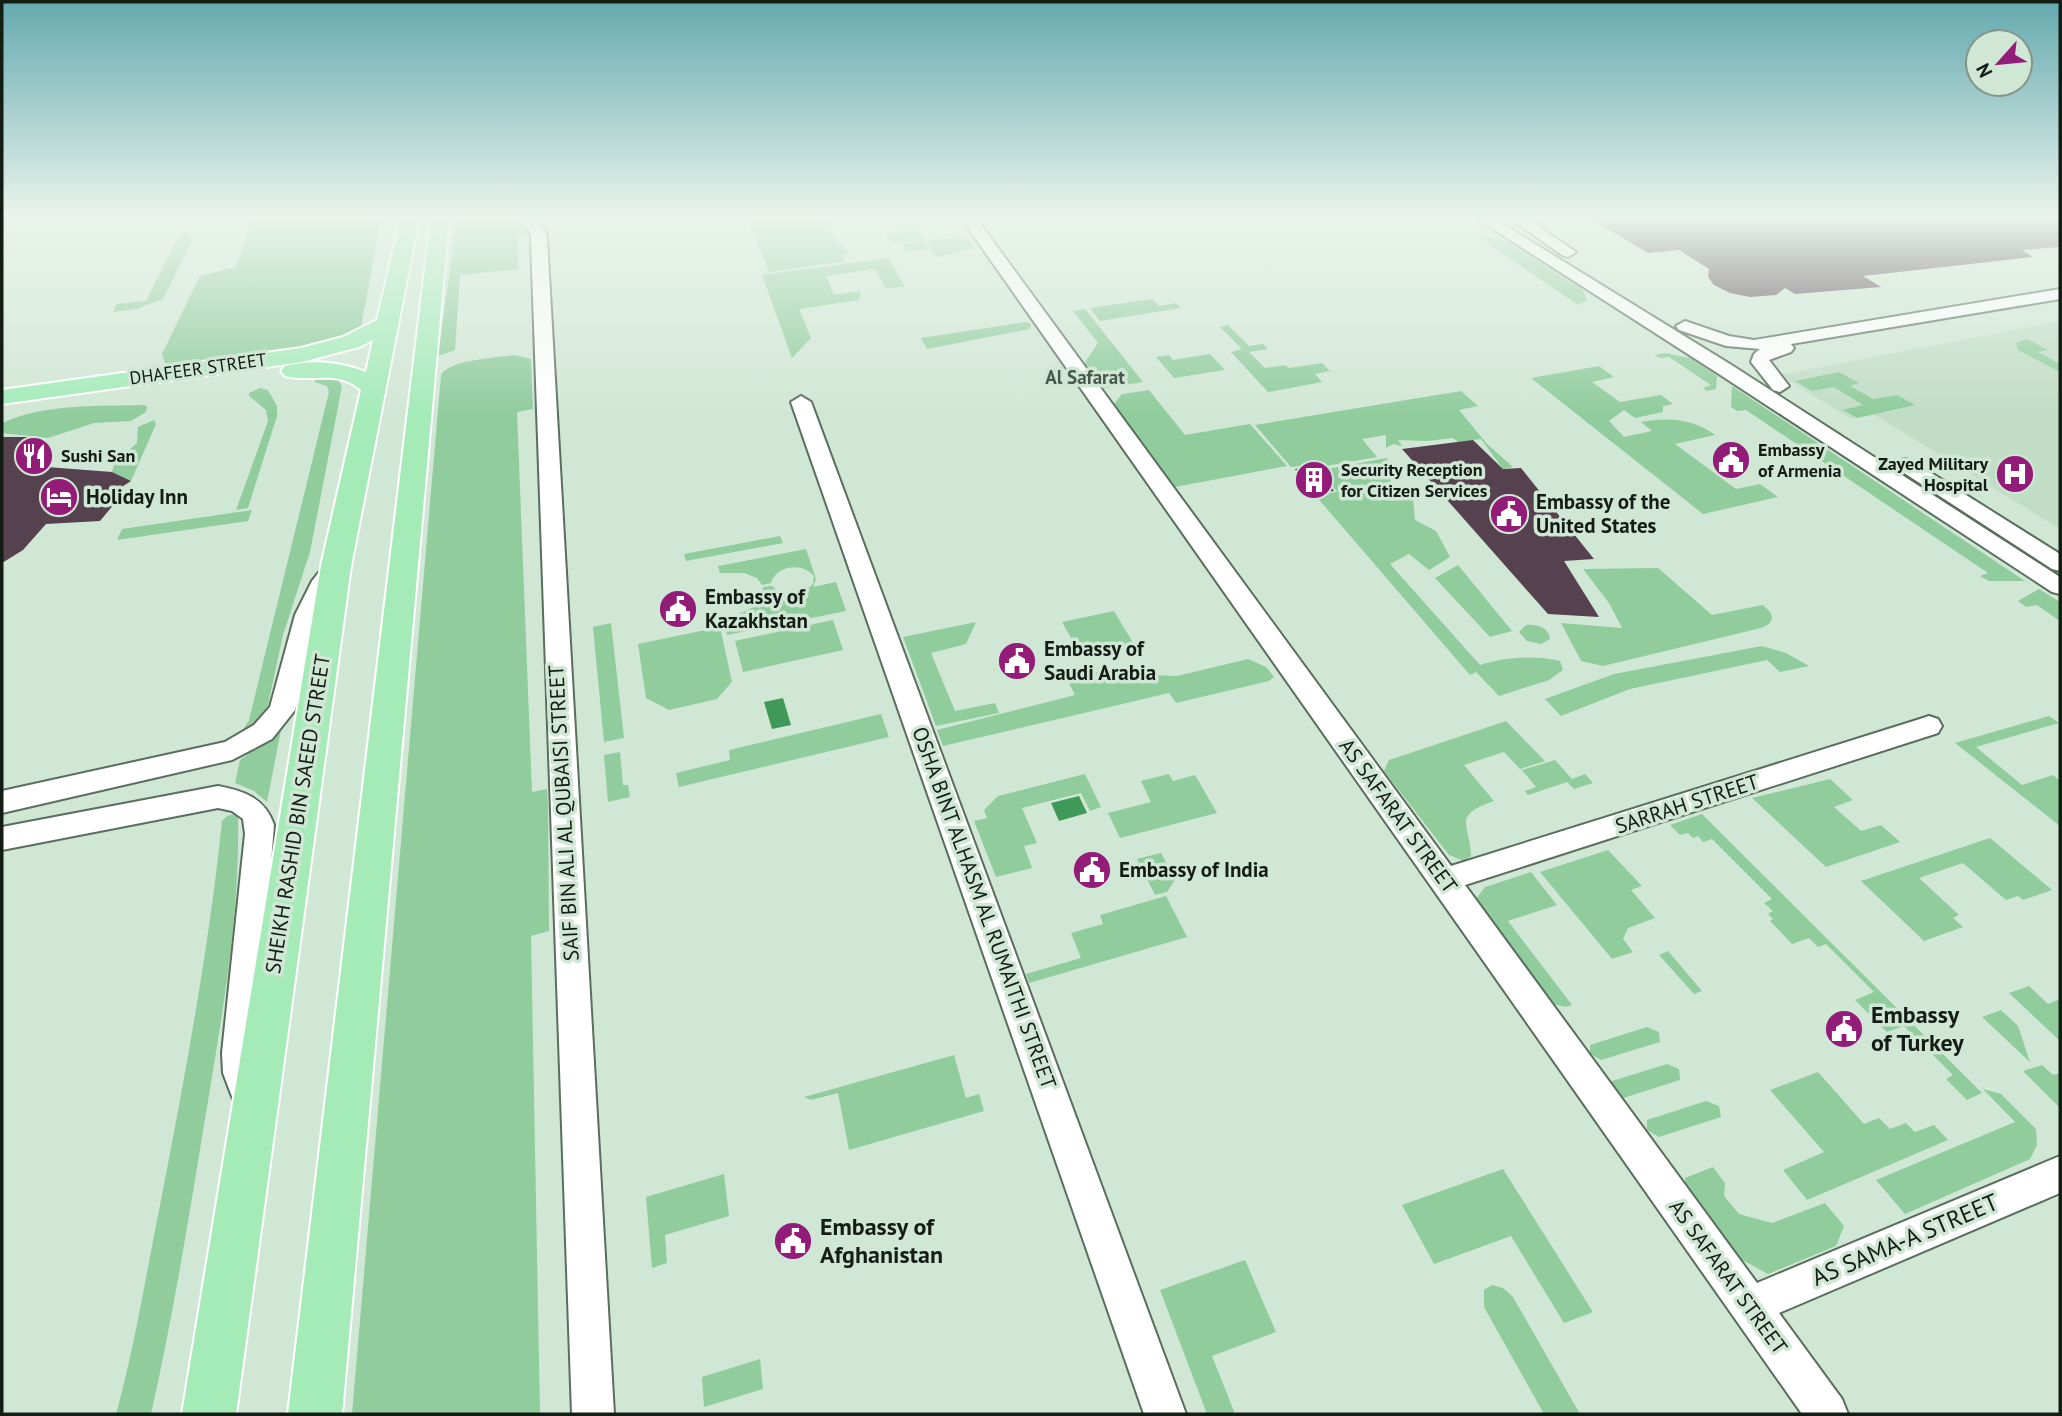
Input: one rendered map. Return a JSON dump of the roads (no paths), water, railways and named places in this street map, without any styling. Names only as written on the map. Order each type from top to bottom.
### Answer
[{"type":"main road","name":"SHEIKH RASHID BIN SAEED STREET","points":[[209,1414],[336,566],[397,284]]},
{"type":"main road","points":[[315,1414],[433,284]]},
{"type":"main road","name":"DHAFEER STREET","points":[[2,397],[302,355],[351,342],[390,323]]},
{"type":"main road","name":"DHAFEER STREET","points":[[2,413],[302,370],[351,374],[363,378],[375,390]]},
{"type":"street","name":"SAIF BIN ALI AL QUBAISI STREET","points":[[541,284],[543,375],[593,1414]]},
{"type":"street","name":"AS SAFARAT STREET","points":[[1016,284],[1827,1414]]},
{"type":"street","points":[[1589,284],[1708,358],[2060,587]]},
{"type":"street","points":[[1619,284],[2060,564]]},
{"type":"street","points":[[1685,326],[1726,341],[1755,345],[2060,294]]},
{"type":"street","points":[[1780,386],[1760,362],[1760,358],[1768,352],[1919,330],[2060,304]]},
{"type":"street","name":"OSHA BINT ALHASM AL RUMAITHI STREET","points":[[801,402],[1165,1414]]},
{"type":"street","points":[[2,802],[216,755],[244,745],[264,732],[282,710],[311,600],[321,582],[336,566]]},
{"type":"street","name":"SARRAH STREET","points":[[1444,880],[1929,726]]},
{"type":"street","points":[[2,808],[55,791]]},
{"type":"street","points":[[2,839],[218,797],[239,801],[254,810],[258,817],[260,834],[239,1053],[240,1073],[254,1107]]},
{"type":"street","points":[[2,832],[18,829],[37,831]]},
{"type":"street","name":"AS SAMA-A STREET","points":[[1749,1306],[2060,1174]]},
{"type":"place","name":"Sushi San","points":[[34,456]]},
{"type":"place","name":"Embassy of Armenia","points":[[1731,460]]},
{"type":"place","name":"Zayed Military Hospital","points":[[2015,474]]},
{"type":"place","name":"Security Reception for Citizen Services","points":[[1314,480]]},
{"type":"place","name":"Holiday Inn","points":[[59,497]]},
{"type":"place","name":"Embassy of the United States","points":[[1509,514]]},
{"type":"place","name":"Embassy of Kazakhstan","points":[[678,609]]},
{"type":"place","name":"Embassy of Saudi Arabia","points":[[1017,661]]},
{"type":"place","name":"Embassy of India","points":[[1092,870]]},
{"type":"place","name":"Embassy of Turkey","points":[[1844,1029]]},
{"type":"place","name":"Embassy of Afghanistan","points":[[793,1241]]},
{"type":"district","name":"Al Safarat","points":[[1085,377]]}]
